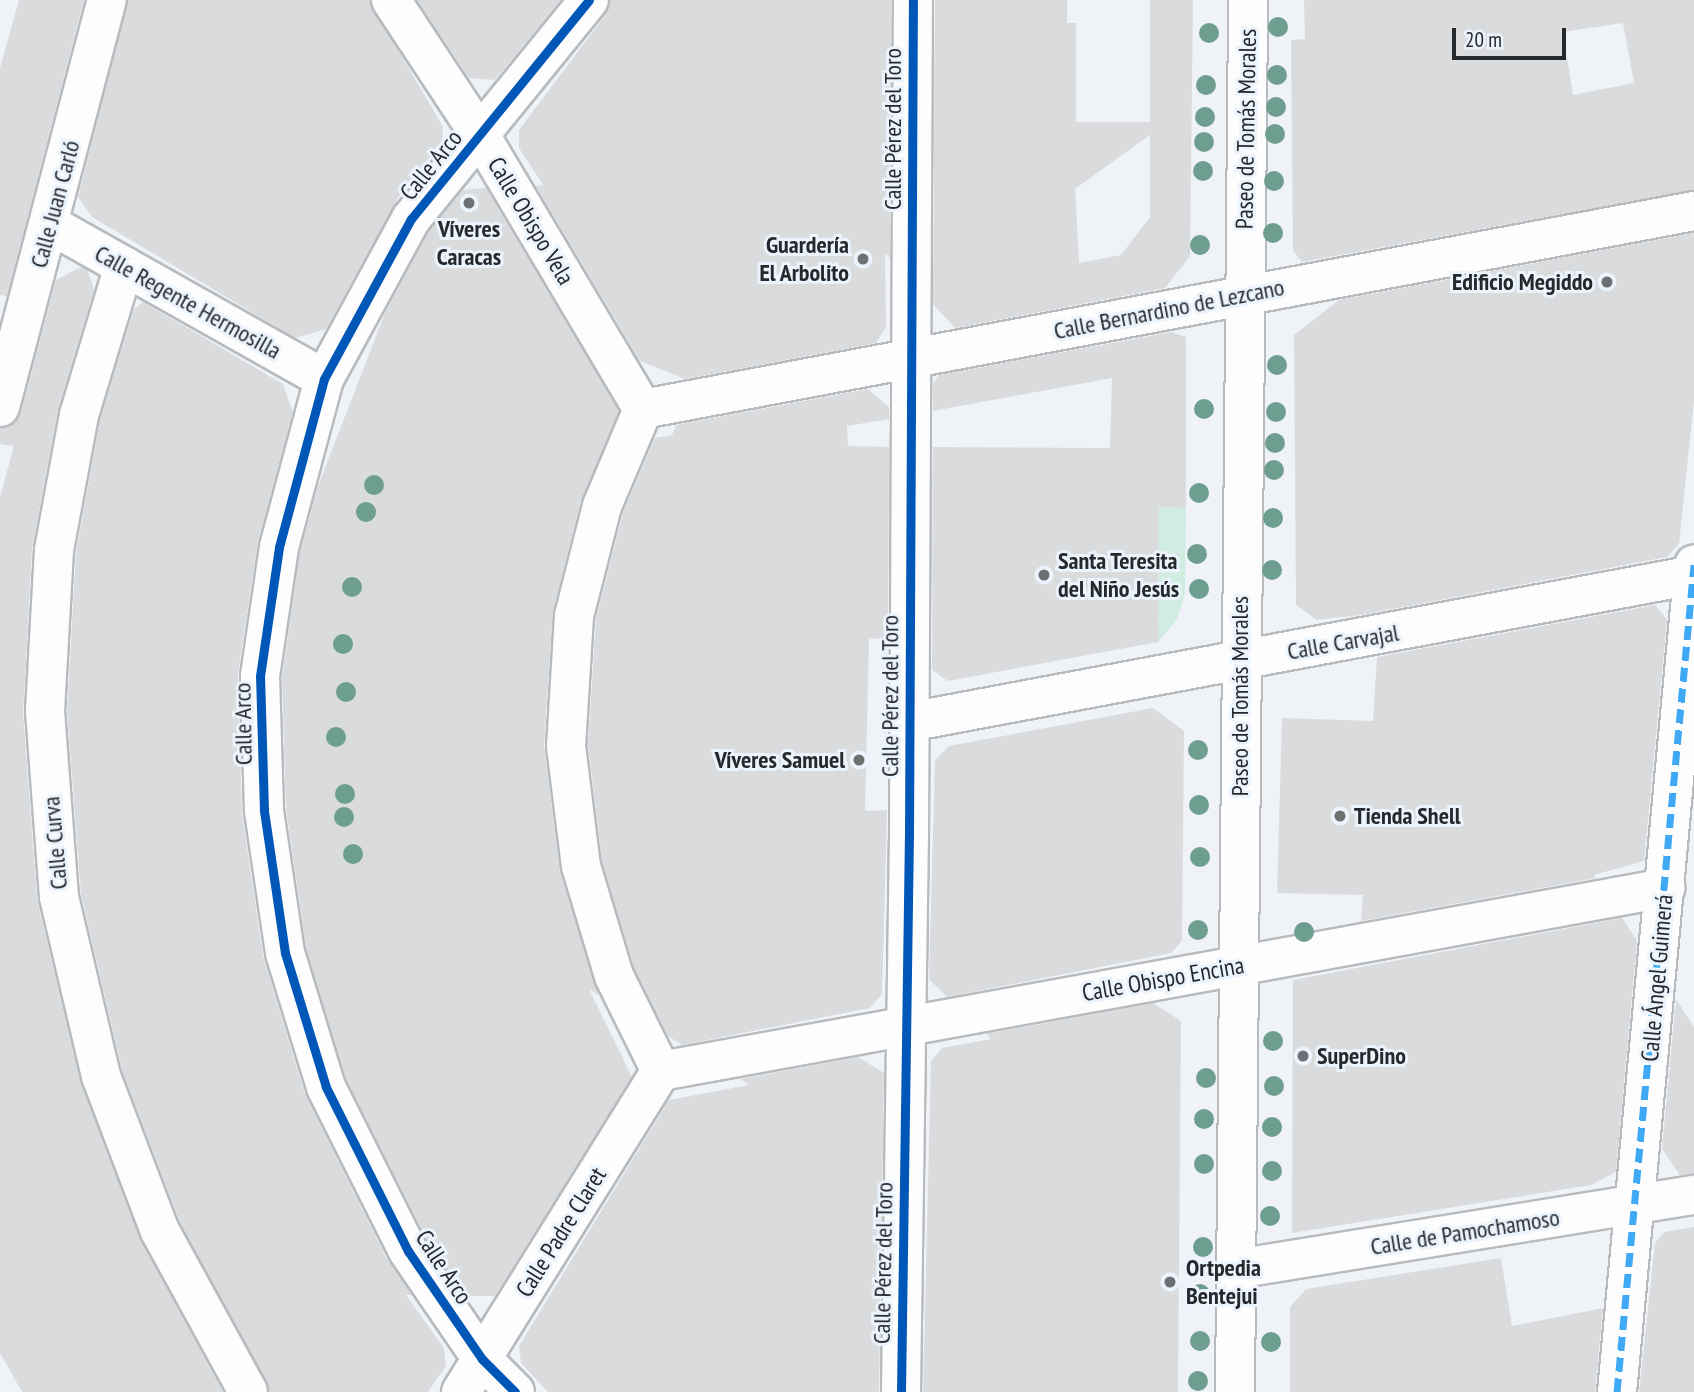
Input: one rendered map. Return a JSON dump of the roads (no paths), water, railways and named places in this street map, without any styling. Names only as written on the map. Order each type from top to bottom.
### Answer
[{"type":"street","name":"Calle Juan Carló","points":[[0,407],[51,225],[107,0]]},
{"type":"street","name":"Calle Obispo Vela","points":[[391,0],[480,135],[643,410]]},
{"type":"street","name":"Calle Arco","points":[[515,1392],[482,1359],[408,1251],[326,1087],[285,953],[264,810],[260,676],[279,547],[324,379],[411,219],[589,0]]},
{"type":"street","name":"Calle Pérez del Toro","points":[[901,1392],[909,722],[913,0]]},
{"type":"street","name":"Paseo de Tomás Morales","points":[[1235,1392],[1242,295],[1248,0]]},
{"type":"street","name":"Calle Bernardino de Lezcano","points":[[643,410],[1694,211]]},
{"type":"street","name":"Calle Regente Hermosilla","points":[[51,225],[324,379]]},
{"type":"street","name":"Calle Curva","points":[[124,266],[79,415],[54,550],[45,710],[59,897],[101,1076],[160,1231],[248,1392]]},
{"type":"street","points":[[643,410],[602,506],[574,617],[566,746],[581,866],[614,976],[661,1071]]},
{"type":"street","name":"Calle Carvajal","points":[[909,722],[1694,572]]},
{"type":"street","name":"Calle Ángel Guimerá","points":[[1616,1392],[1637,1205],[1694,572]]},
{"type":"street","name":"Calle Obispo Encina","points":[[661,1071],[1197,971],[1239,968],[1665,888]]},
{"type":"street","name":"Calle Padre Claret","points":[[461,1392],[661,1071]]},
{"type":"street","name":"Calle de Pamochamoso","points":[[1236,1269],[1694,1195]]},
{"type":"place","name":"Víveres Caracas","points":[[469,203]]},
{"type":"place","name":"Guardería El Arbolito","points":[[863,259]]},
{"type":"place","name":"Edificio Megiddo","points":[[1607,282]]},
{"type":"place","name":"Santa Teresita del Niño Jesús","points":[[1044,575]]},
{"type":"place","name":"Víveres Samuel","points":[[859,760]]},
{"type":"place","name":"Tienda Shell","points":[[1340,816]]},
{"type":"place","name":"SuperDino","points":[[1303,1056]]},
{"type":"place","name":"Ortpedia Bentejui","points":[[1170,1282]]}]
